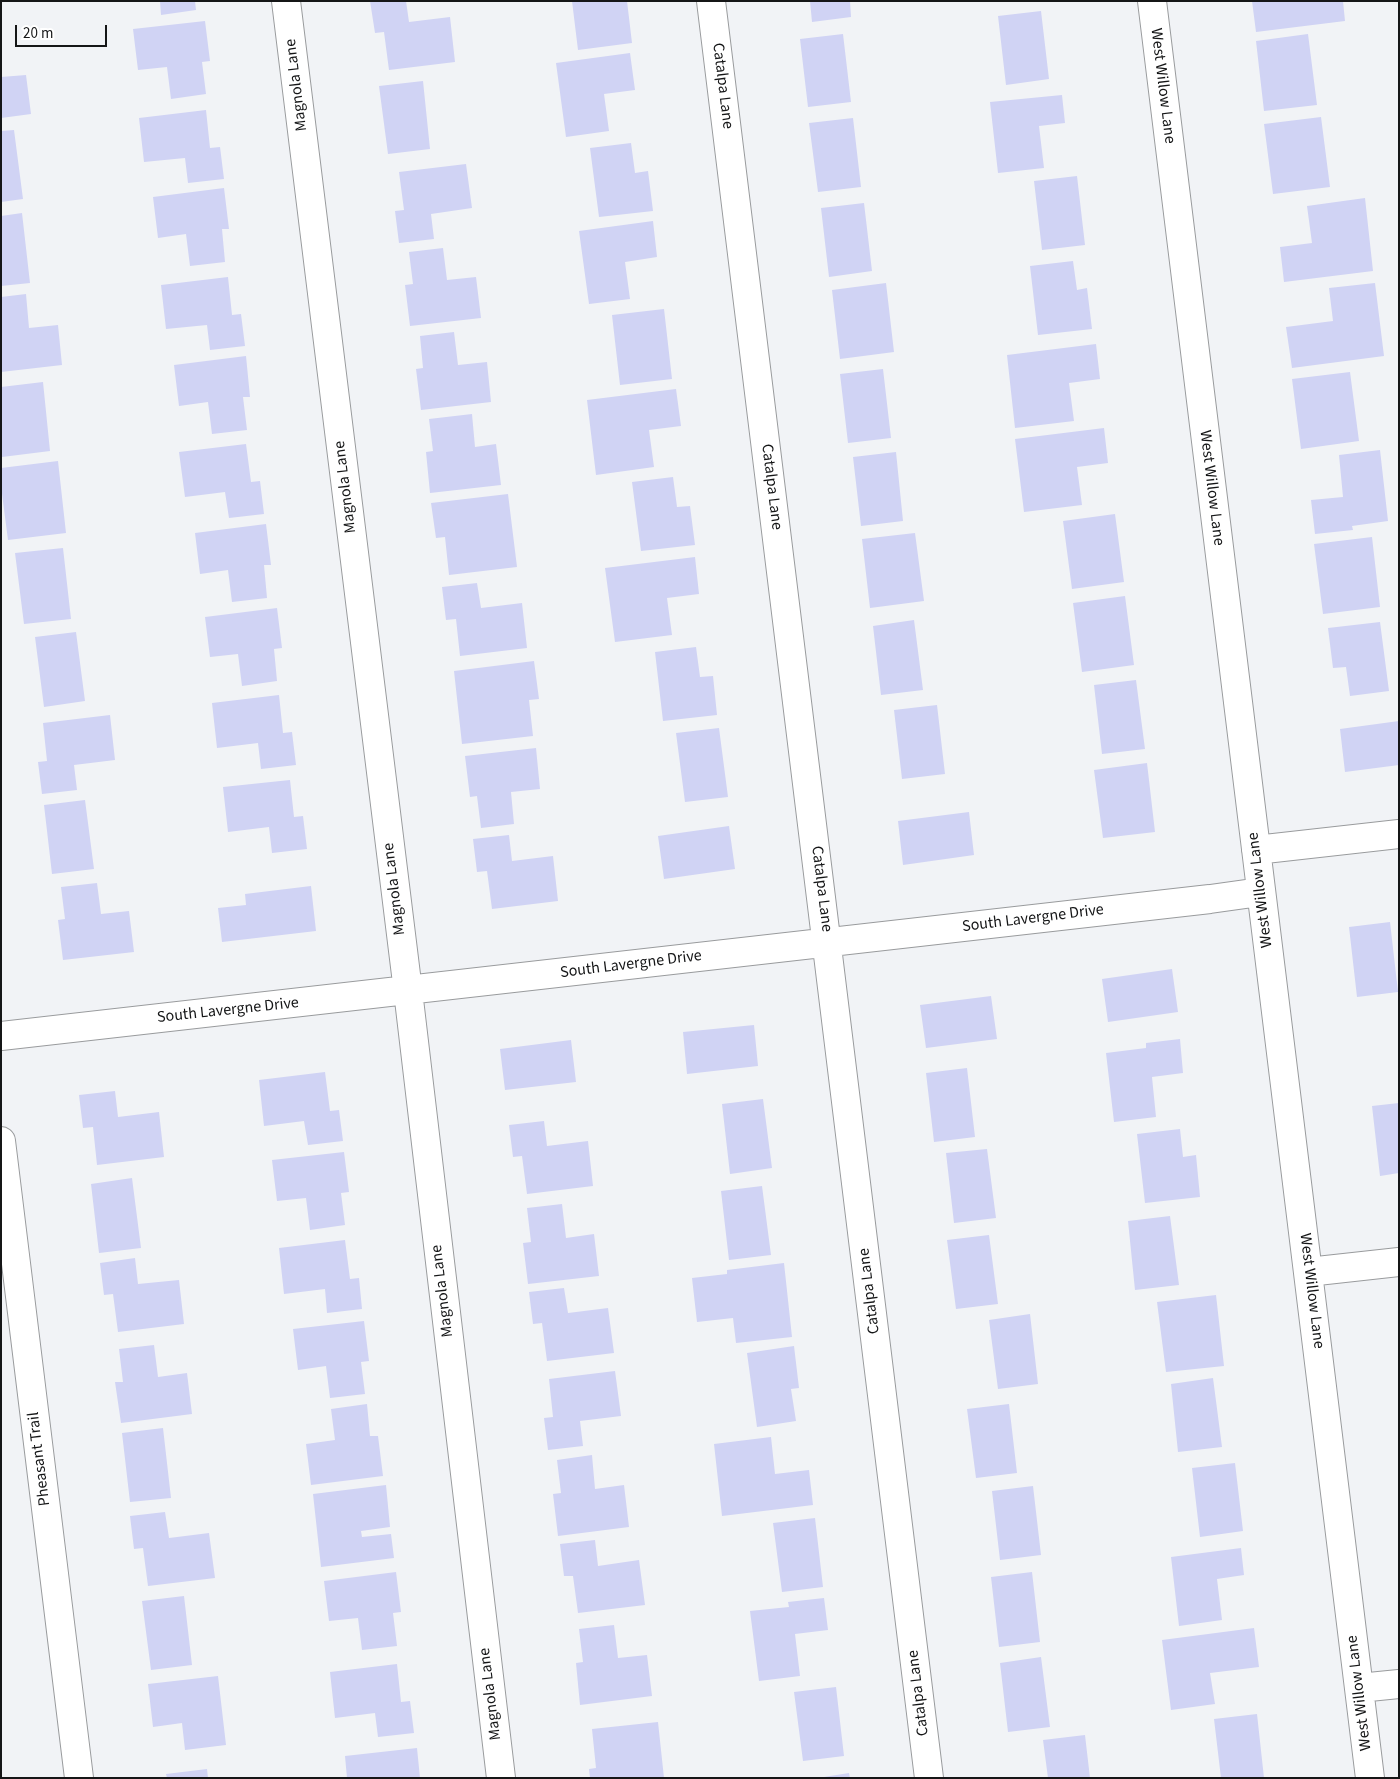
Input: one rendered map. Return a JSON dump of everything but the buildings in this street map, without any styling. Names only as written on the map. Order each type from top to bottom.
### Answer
[{"type":"street","name":"Magnola Lane","points":[[286,1],[408,991],[501,1778]]},
{"type":"street","name":"Catalpa Lane","points":[[711,1],[929,1778]]},
{"type":"street","name":"West Willow Lane","points":[[1152,1],[1370,1778]]},
{"type":"street","points":[[1256,850],[1399,834]]},
{"type":"street","name":"South Lavergne Drive","points":[[1,1036],[828,943],[1260,892]]},
{"type":"street","name":"Pheasant Trail","points":[[1,1141],[79,1778]]},
{"type":"street","points":[[1308,1272],[1399,1262]]},
{"type":"street","points":[[1359,1688],[1399,1684]]}]
